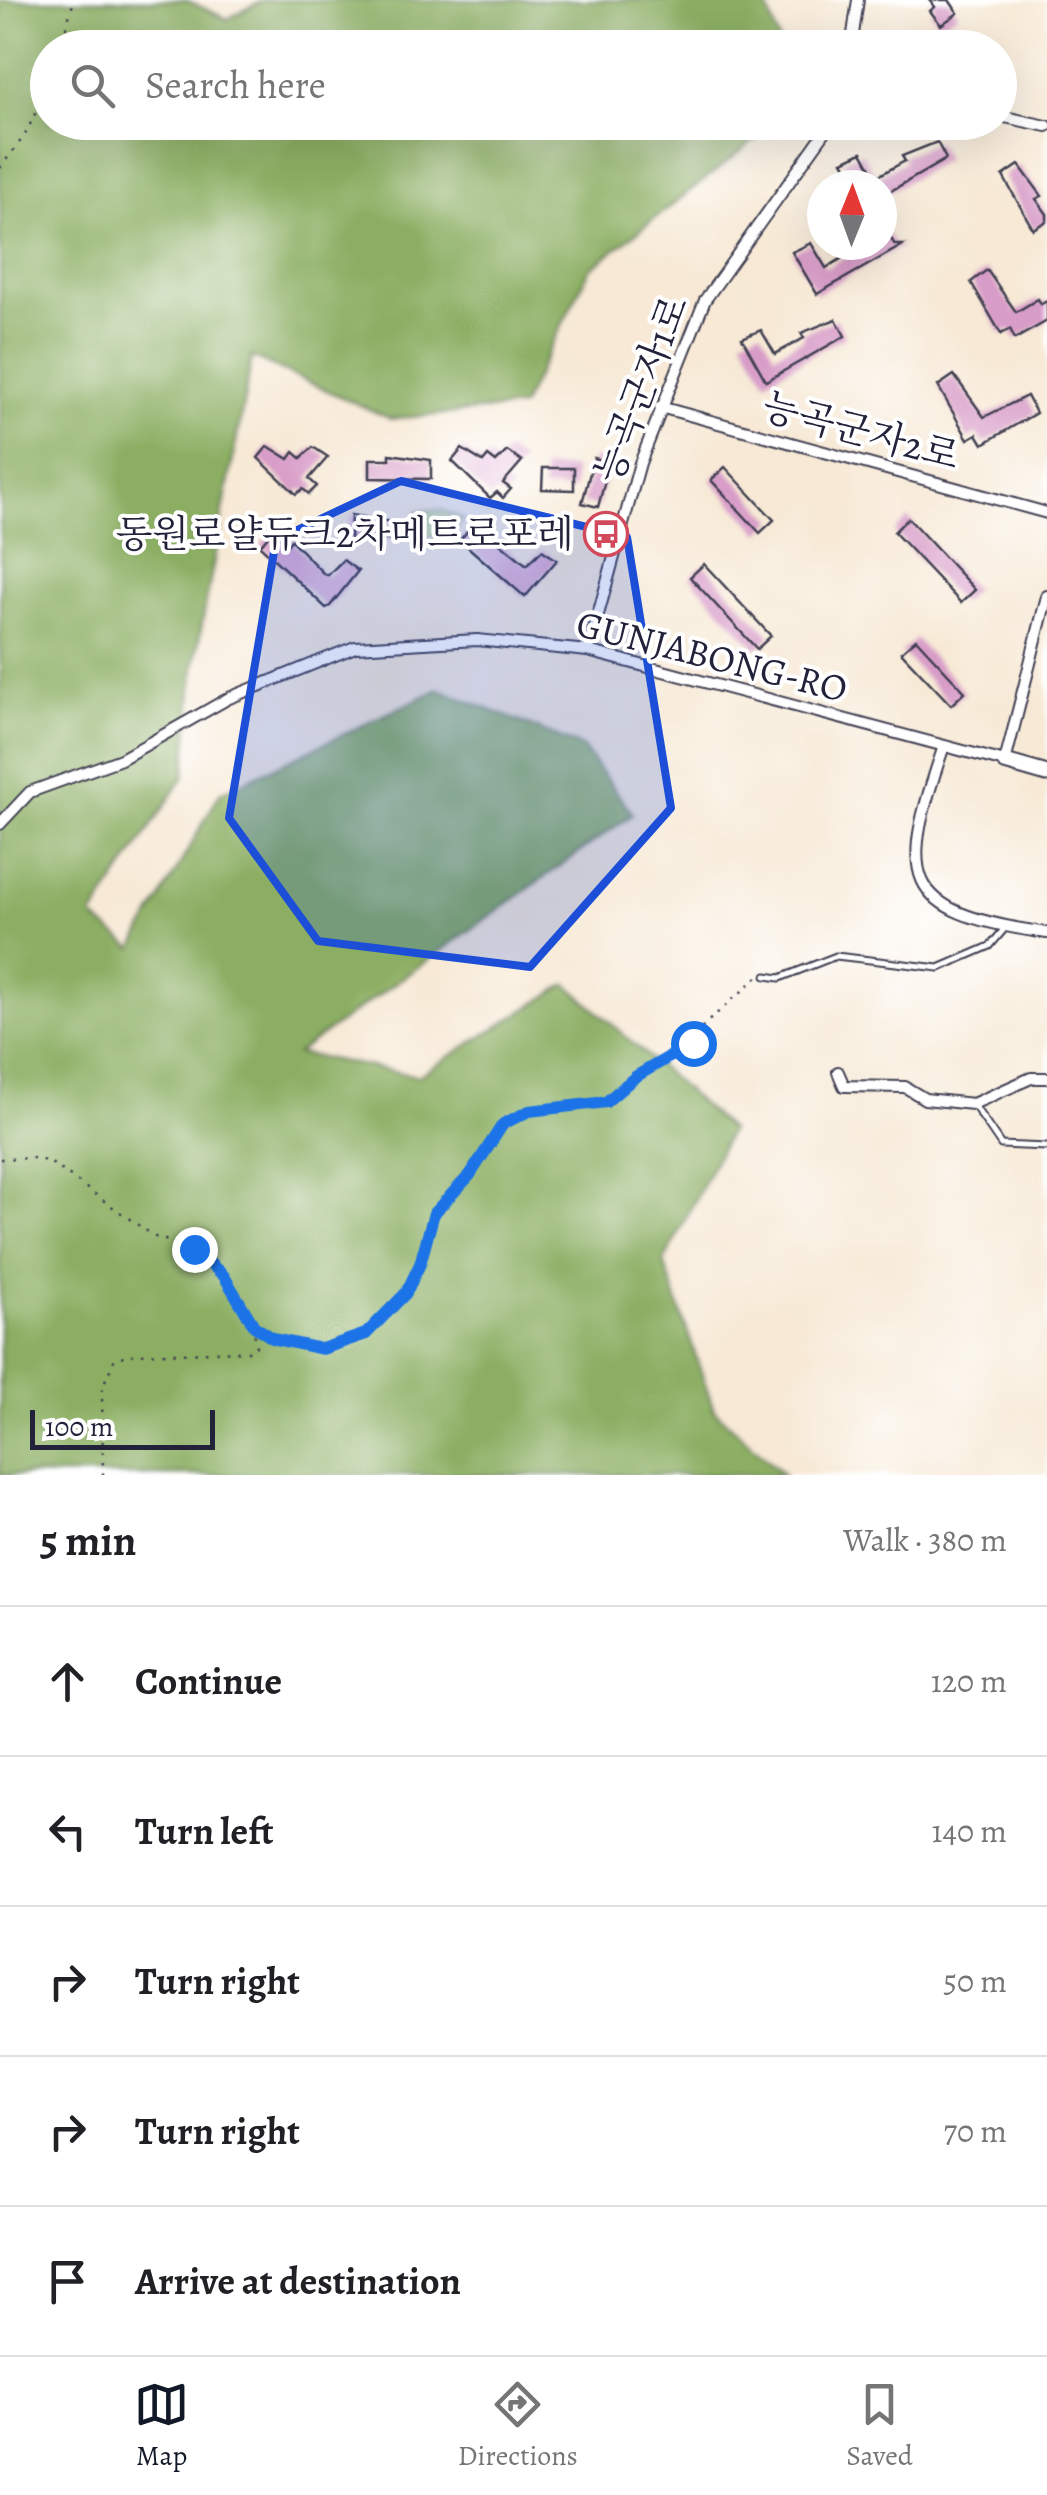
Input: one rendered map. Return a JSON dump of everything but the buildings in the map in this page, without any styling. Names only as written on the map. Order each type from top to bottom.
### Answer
[{"type":"main road","points":[[1005,762],[1047,774]]},
{"type":"street","points":[[854,30],[858,0]]},
{"type":"street","points":[[1017,120],[1047,126]]},
{"type":"street","name":"능곡군자1로","points":[[588,651],[640,463],[705,300],[819,140]]},
{"type":"street","name":"능곡군자2로","points":[[660,408],[1047,513]]},
{"type":"street","points":[[1005,762],[1047,596]]},
{"type":"street","name":"GUNJABONG-RO","points":[[0,824],[30,792],[121,759],[229,698],[355,647],[477,640],[588,651],[1005,762]]},
{"type":"street","points":[[944,746],[916,838],[915,858],[930,896],[955,912],[1006,927],[1047,933]]},
{"type":"street","points":[[838,1072],[844,1086],[905,1088],[926,1100],[973,1104],[1031,1078],[1047,1078]]},
{"type":"lane","points":[[766,976],[780,978],[836,956],[939,968],[990,946],[1006,927]]},
{"type":"lane","points":[[973,1104],[1001,1145],[1047,1147]]},
{"type":"path","points":[[65,30],[74,0]]},
{"type":"path","points":[[0,168],[30,124]]},
{"type":"path","points":[[0,1159],[44,1159],[155,1238],[194,1249],[224,1276],[254,1326],[281,1342],[322,1349],[375,1328],[412,1284],[434,1213],[470,1175],[503,1124],[529,1111],[606,1102],[635,1077],[688,1048],[705,1024],[745,987],[766,976]]},
{"type":"path","points":[[103,1475],[102,1388],[116,1358],[135,1354],[251,1351],[256,1349],[251,1333],[254,1326]]},
{"type":"highlighted area","points":[[401,481],[627,537],[671,808],[530,967],[318,941],[229,818],[276,540]]},
{"type":"green space","points":[[0,0],[186,0],[227,19],[264,0],[765,0],[775,30],[30,30],[30,140],[755,140],[590,269],[521,407],[391,419],[252,357],[194,667],[185,775],[92,917],[133,948],[220,793],[439,689],[582,747],[633,814],[297,1053],[418,1076],[567,984],[730,1130],[664,1262],[714,1410],[784,1475],[0,1475]]},
{"type":"green space","points":[[442,510],[463,519],[455,531],[444,536],[417,536],[417,511]]},
{"type":"place","name":"동원로얄듀크2차메트로포레","points":[[606,534]]},
{"type":"route","points":[[194,1249],[224,1276],[254,1326],[274,1339],[322,1349],[366,1334],[382,1322],[412,1284],[434,1213],[470,1175],[503,1124],[529,1111],[583,1108],[606,1102],[635,1077],[693,1043]]}]
